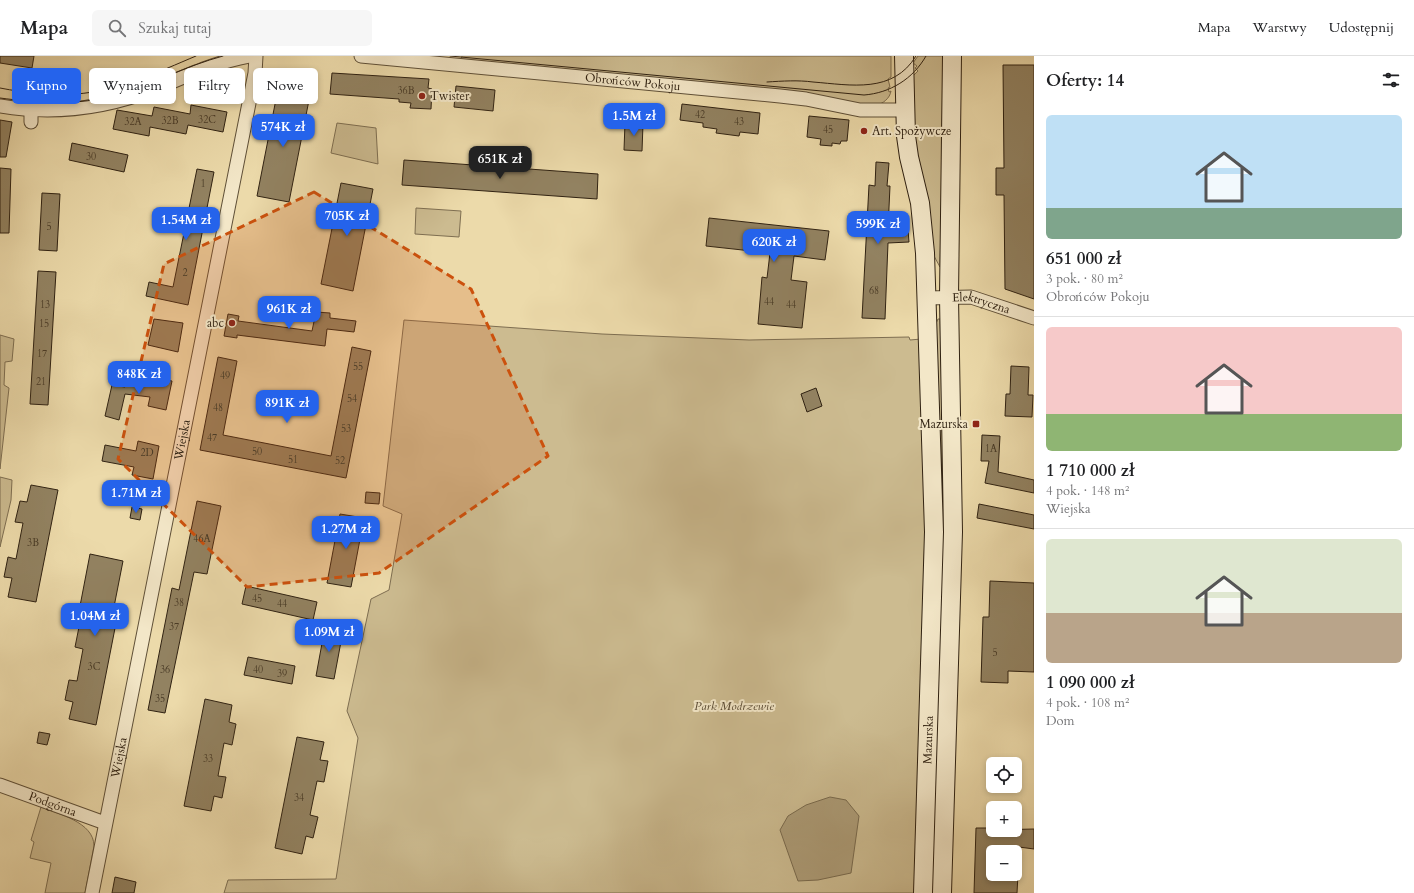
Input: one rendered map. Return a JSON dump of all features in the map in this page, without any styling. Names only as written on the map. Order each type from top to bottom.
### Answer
[{"type":"main road","name":"Mazurska","points":[[904,56],[905,110],[909,157],[923,227],[927,298],[934,532],[923,893]]},
{"type":"main road","name":"Mazurska","points":[[942,893],[954,532],[949,298],[952,56]]},
{"type":"main road","points":[[930,689],[949,690]]},
{"type":"street","points":[[0,106],[31,116],[109,103],[154,89],[225,61],[249,56]]},
{"type":"street","name":"Wiejska","points":[[92,893],[255,73],[256,56]]},
{"type":"street","name":"Obrońców Pokoju","points":[[361,56],[780,96],[860,110],[905,110]]},
{"type":"street","name":"Elektryczna","points":[[927,298],[970,298],[1034,318]]},
{"type":"street","name":"Podgórna","points":[[0,785],[105,823]]},
{"type":"highlighted area","points":[[314,192],[471,289],[548,456],[379,573],[247,587],[118,459],[164,264]]},
{"type":"green space","points":[[462,56],[891,56],[891,77],[888,79],[890,87],[888,88],[889,92],[891,91],[888,98],[881,103],[876,105],[859,105],[795,91],[461,59]]},
{"type":"green space","points":[[918,56],[945,56],[940,267],[934,256],[915,149],[913,76],[918,71],[915,68],[917,66],[913,63]]},
{"type":"green space","points":[[337,123],[376,128],[378,164],[331,153]]},
{"type":"green space","points":[[416,208],[461,211],[459,237],[415,234]]},
{"type":"green space","points":[[938,319],[940,319],[946,517],[940,664],[938,661],[935,326]]},
{"type":"green space","name":"Park Modrzewie","points":[[404,320],[602,334],[749,340],[909,337],[910,340],[921,339],[926,494],[915,893],[224,893],[228,880],[336,879],[358,738],[347,711],[371,599],[389,590],[402,514],[383,506]]},
{"type":"green space","points":[[0,335],[14,339],[12,361],[5,362],[4,385],[9,388],[0,469]]},
{"type":"green space","points":[[0,477],[12,480],[11,500],[0,547]]},
{"type":"green space","points":[[939,708],[934,893],[930,893],[937,709]]},
{"type":"green space","points":[[41,807],[74,820],[88,831],[92,838],[94,846],[85,893],[45,893],[51,863],[30,858],[34,842],[31,840]]},
{"type":"shaded area","points":[[830,797],[846,800],[859,816],[851,873],[818,880],[798,881],[780,830],[788,816],[806,805]]},
{"type":"building","points":[[0,56],[34,56],[32,68],[0,63]]},
{"type":"building","points":[[1003,65],[1034,65],[1034,299],[1005,289],[1004,195],[996,195],[996,168],[1004,168]]},
{"type":"building","points":[[332,73],[429,79],[428,88],[432,89],[431,109],[410,108],[411,103],[399,102],[399,99],[330,94]]},
{"type":"building","points":[[456,86],[495,90],[493,111],[454,107]]},
{"type":"building","points":[[275,104],[308,104],[289,202],[257,196]]},
{"type":"building","points":[[682,104],[760,113],[758,134],[740,132],[739,136],[716,133],[717,129],[703,127],[703,123],[680,120]]},
{"type":"building","points":[[191,105],[227,112],[223,132],[188,125],[186,134],[150,127],[149,136],[113,129],[117,110],[152,116],[154,107],[190,114]]},
{"type":"building","points":[[809,116],[849,120],[847,141],[841,141],[840,144],[832,143],[832,146],[820,145],[821,139],[807,137]]},
{"type":"building","points":[[0,120],[12,122],[6,157],[0,157]]},
{"type":"building","points":[[625,123],[643,124],[642,151],[624,150]]},
{"type":"building","points":[[72,143],[128,155],[124,172],[69,160]]},
{"type":"building","points":[[404,160],[598,174],[597,199],[402,185]]},
{"type":"building","points":[[876,162],[889,163],[887,186],[890,186],[888,229],[890,231],[908,230],[909,242],[888,243],[885,319],[862,318],[869,185],[875,186]]},
{"type":"building","points":[[0,168],[11,169],[9,233],[0,233]]},
{"type":"building","points":[[197,169],[214,172],[188,305],[146,296],[149,282],[173,287],[184,233],[155,227],[158,212],[187,218]]},
{"type":"building","points":[[341,183],[373,189],[353,291],[321,284]]},
{"type":"building","points":[[42,193],[60,194],[57,251],[39,250]]},
{"type":"building","points":[[709,218],[829,231],[825,260],[794,256],[791,280],[807,282],[802,328],[758,324],[762,277],[767,278],[770,253],[706,246]]},
{"type":"building","points":[[38,271],[56,272],[48,405],[30,404]]},
{"type":"building","points":[[316,312],[330,313],[330,318],[356,321],[354,332],[327,329],[325,346],[237,335],[237,338],[224,336],[228,314],[239,316],[238,321],[312,331]]},
{"type":"building","points":[[154,319],[183,323],[178,352],[148,345]]},
{"type":"building","points":[[352,347],[371,351],[346,478],[200,450],[218,357],[237,361],[223,435],[331,456]]},
{"type":"building","points":[[1011,366],[1029,367],[1028,395],[1033,395],[1032,417],[1005,416],[1006,394],[1010,394]]},
{"type":"building","points":[[154,378],[172,381],[166,410],[148,406],[150,397],[125,394],[119,420],[105,416],[112,385],[125,387],[127,379],[152,383]]},
{"type":"building","points":[[816,388],[822,406],[807,412],[801,394]]},
{"type":"building","points":[[982,435],[1000,436],[998,472],[1034,480],[1034,493],[985,483],[989,461],[981,461]]},
{"type":"building","points":[[138,441],[159,446],[153,479],[132,475],[134,467],[102,461],[105,445],[136,451]]},
{"type":"building","points":[[31,485],[58,490],[36,602],[8,597],[12,578],[4,577],[8,557],[16,559],[23,523],[15,522],[20,501],[27,502]]},
{"type":"building","points":[[366,492],[380,493],[379,504],[365,503]]},
{"type":"building","points":[[197,501],[221,506],[207,574],[194,572],[165,713],[148,710],[172,588],[179,590]]},
{"type":"building","points":[[979,504],[1034,515],[1034,529],[977,518]]},
{"type":"building","points":[[132,507],[142,509],[140,520],[130,518]]},
{"type":"building","points":[[340,514],[364,518],[351,587],[327,583]]},
{"type":"building","points":[[90,554],[123,561],[112,617],[117,618],[96,725],[69,719],[73,702],[65,700],[69,680],[77,681],[83,649],[75,647],[83,607],[80,606]]},
{"type":"building","points":[[990,581],[1034,583],[1034,672],[1008,671],[1008,683],[981,682],[983,617],[989,617]]},
{"type":"building","points":[[246,586],[317,602],[313,620],[242,604]]},
{"type":"building","points":[[325,627],[343,631],[334,679],[316,676]]},
{"type":"building","points":[[248,657],[295,666],[292,684],[244,675]]},
{"type":"building","points":[[205,699],[232,705],[229,722],[236,724],[232,745],[224,743],[218,776],[226,777],[222,798],[214,796],[211,811],[184,806]]},
{"type":"building","points":[[39,732],[50,734],[47,745],[37,743]]},
{"type":"building","points":[[297,737],[324,742],[320,760],[328,761],[324,782],[317,781],[310,815],[318,817],[313,838],[306,836],[302,854],[275,848]]},
{"type":"building","points":[[976,828],[986,828],[986,837],[1022,837],[1022,829],[1034,829],[1034,849],[1022,847],[1022,845],[986,845],[986,881],[1018,881],[1017,893],[974,893]]},
{"type":"building","points":[[115,877],[136,882],[134,893],[112,893]]},
{"type":"tram line","points":[[0,88],[29,93],[66,95],[92,92],[138,80],[196,56]]},
{"type":"tram line","points":[[0,98],[43,102],[87,101],[129,91],[223,56]]},
{"type":"tram line","points":[[450,56],[864,95],[874,94],[892,88],[908,78],[926,56]]},
{"type":"tram line","points":[[767,82],[807,81],[842,85],[883,82],[896,77],[907,68],[916,56]]},
{"type":"place","name":"Twister","points":[[422,96]]},
{"type":"place","name":"Art. Spożywcze","points":[[864,131]]},
{"type":"place","name":"abc","points":[[232,323]]},
{"type":"place","name":"Mazurska","points":[[976,424]]}]
